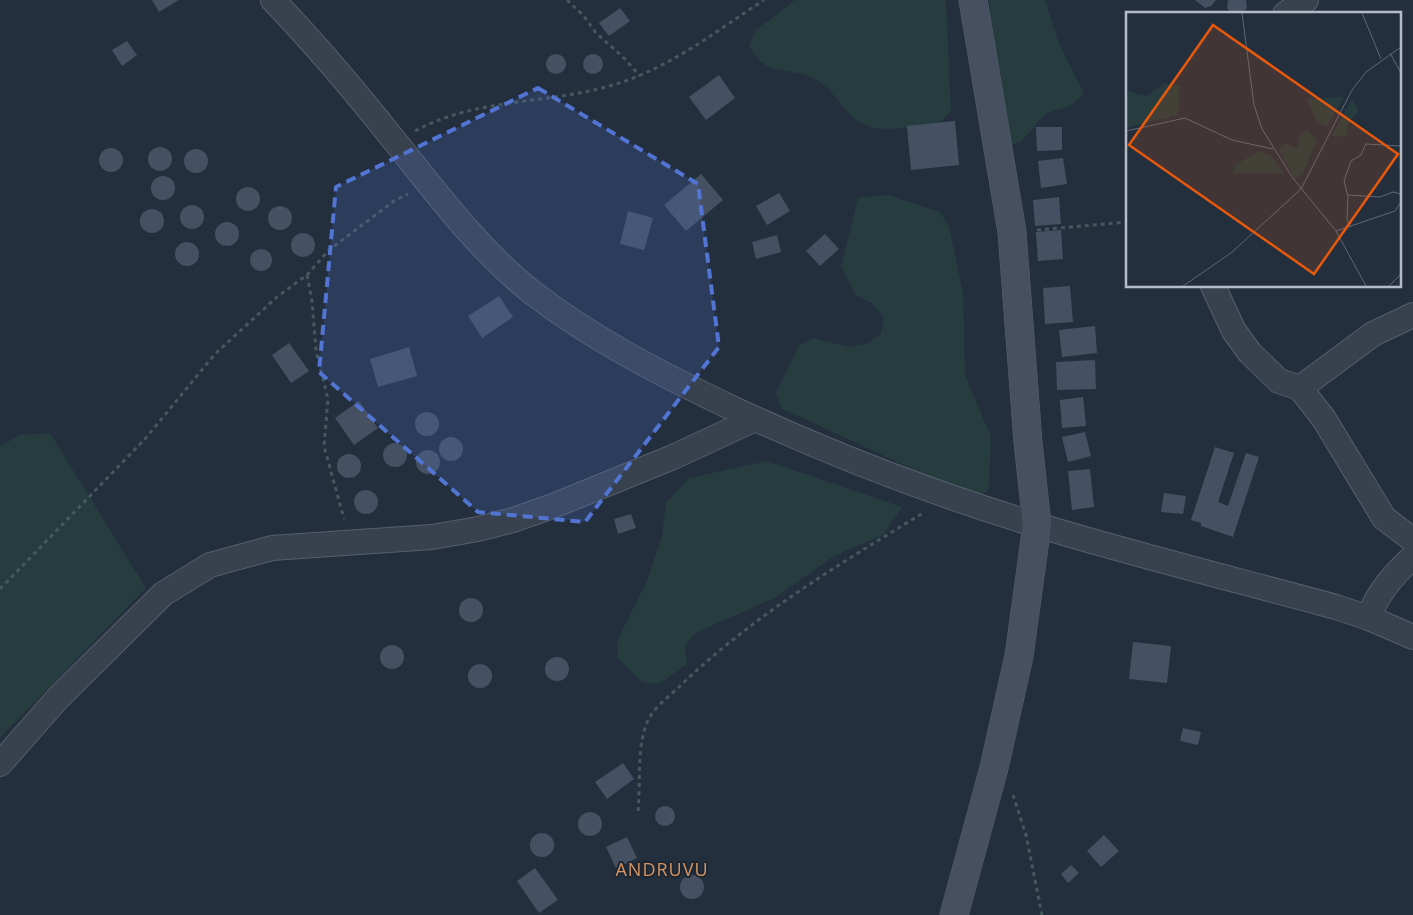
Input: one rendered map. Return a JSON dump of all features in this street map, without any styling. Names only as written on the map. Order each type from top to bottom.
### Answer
[{"type":"street","points":[[273,0],[314,42],[428,183],[499,263],[534,293],[627,356],[755,419],[860,464],[949,496],[1037,525],[1369,618],[1413,637]]},
{"type":"street","points":[[954,915],[994,768],[1019,656],[1037,525],[1028,442],[1012,232],[973,0]]},
{"type":"street","points":[[1288,12],[1306,0]]},
{"type":"street","points":[[1214,288],[1234,332],[1250,352],[1279,381],[1300,388],[1324,419],[1384,518],[1413,540]]},
{"type":"street","points":[[1300,388],[1373,334],[1413,315]]},
{"type":"street","points":[[0,764],[58,698],[162,594],[210,565],[272,548],[346,544],[432,536],[478,529],[513,520],[673,457],[755,419]]},
{"type":"street","points":[[1369,618],[1374,601],[1413,558]]},
{"type":"path","points":[[567,0],[583,15],[596,33],[624,58],[640,76]]},
{"type":"path","points":[[393,138],[407,135],[436,120],[468,109],[592,90],[640,76],[680,57],[764,0]]},
{"type":"path","points":[[0,589],[145,439],[215,354],[277,297],[307,275],[337,244],[394,201],[428,183]]},
{"type":"path","points":[[1012,232],[1126,222]]},
{"type":"path","points":[[307,275],[312,301],[316,352],[328,399],[324,446],[343,514],[346,544]]},
{"type":"path","points":[[638,810],[643,740],[649,720],[665,701],[690,676],[752,625],[792,596],[949,496]]},
{"type":"path","points":[[994,768],[1010,789],[1020,812],[1042,915]]},
{"type":"highlighted area","points":[[538,88],[698,184],[719,347],[585,522],[478,512],[319,372],[336,187]]},
{"type":"green space","points":[[795,0],[946,0],[951,111],[939,124],[874,128],[857,120],[817,80],[807,75],[771,68],[764,64],[756,57],[749,46],[755,31]]},
{"type":"green space","points":[[989,0],[1045,0],[1059,44],[1084,94],[1069,107],[1046,113],[1021,142],[1002,147]]},
{"type":"green space","points":[[888,195],[940,212],[949,226],[963,293],[965,375],[991,437],[989,489],[977,499],[781,408],[776,393],[799,345],[814,338],[849,347],[866,344],[881,334],[884,317],[872,303],[855,295],[841,266],[858,198]]},
{"type":"green space","points":[[50,433],[146,588],[0,738],[0,447],[19,435]]},
{"type":"green space","points":[[767,461],[902,507],[883,535],[834,556],[775,598],[697,632],[685,645],[687,664],[659,684],[642,682],[618,658],[617,641],[647,581],[662,535],[666,503],[689,478]]},
{"type":"building","points":[[152,0],[179,0],[159,12]]},
{"type":"building","points":[[1195,0],[1216,0],[1211,6],[1205,8]]},
{"type":"building","points":[[1228,0],[1246,0],[1247,8],[1244,12],[1230,12],[1227,8]]},
{"type":"building","points":[[620,8],[630,21],[609,36],[599,23]]},
{"type":"building","points":[[127,41],[137,55],[122,66],[112,50]]},
{"type":"building","points":[[556,54],[563,57],[566,64],[563,71],[556,74],[549,71],[546,64],[549,57]]},
{"type":"building","points":[[589,54],[597,54],[603,60],[603,68],[597,74],[589,74],[583,68],[583,60]]},
{"type":"building","points":[[719,75],[735,98],[706,120],[689,97]]},
{"type":"building","points":[[955,121],[959,165],[911,170],[907,126]]},
{"type":"building","points":[[1036,127],[1062,127],[1062,150],[1037,151]]},
{"type":"building","points":[[160,147],[168,151],[172,159],[168,167],[160,171],[152,167],[148,159],[152,151]]},
{"type":"building","points":[[111,148],[119,152],[123,160],[119,168],[111,172],[103,168],[99,160],[103,152]]},
{"type":"building","points":[[196,149],[204,153],[208,161],[204,169],[196,173],[188,169],[184,161],[188,153]]},
{"type":"building","points":[[1063,158],[1067,184],[1041,188],[1038,161]]},
{"type":"building","points":[[701,174],[723,200],[686,231],[664,205]]},
{"type":"building","points":[[163,176],[171,180],[175,188],[171,196],[163,200],[155,196],[151,188],[155,180]]},
{"type":"building","points":[[248,187],[256,191],[260,199],[256,207],[248,211],[240,207],[236,199],[240,191]]},
{"type":"building","points":[[779,193],[790,211],[767,225],[756,206]]},
{"type":"building","points":[[1059,197],[1061,224],[1035,226],[1033,200]]},
{"type":"building","points":[[192,205],[200,209],[204,217],[200,225],[192,229],[184,225],[180,217],[184,209]]},
{"type":"building","points":[[280,206],[288,210],[292,218],[288,226],[280,230],[272,226],[268,218],[272,210]]},
{"type":"building","points":[[152,209],[160,213],[164,221],[160,229],[152,233],[144,229],[140,221],[144,213]]},
{"type":"building","points":[[628,211],[653,218],[644,250],[620,244]]},
{"type":"building","points":[[227,222],[235,226],[239,234],[235,242],[227,246],[219,242],[215,234],[219,226]]},
{"type":"building","points":[[1061,230],[1063,259],[1038,261],[1036,232]]},
{"type":"building","points":[[303,233],[311,237],[315,245],[311,253],[303,257],[295,253],[291,245],[295,237]]},
{"type":"building","points":[[825,234],[839,249],[820,266],[806,251]]},
{"type":"building","points":[[777,235],[781,252],[756,259],[752,242]]},
{"type":"building","points":[[187,242],[195,246],[199,254],[195,262],[187,266],[179,262],[175,254],[179,246]]},
{"type":"building","points":[[257,249],[265,249],[272,256],[272,264],[265,271],[257,271],[250,264],[250,256]]},
{"type":"building","points":[[1070,286],[1073,322],[1045,324],[1043,288]]},
{"type":"building","points":[[499,296],[513,317],[482,338],[468,316]]},
{"type":"building","points":[[1095,326],[1097,353],[1062,357],[1059,330]]},
{"type":"building","points":[[289,343],[309,371],[291,383],[272,355]]},
{"type":"building","points":[[409,347],[417,376],[378,387],[370,359]]},
{"type":"building","points":[[1095,360],[1096,389],[1057,390],[1056,362]]},
{"type":"building","points":[[1083,397],[1086,426],[1062,428],[1060,400]]},
{"type":"building","points":[[359,401],[378,428],[354,445],[335,418]]},
{"type":"building","points":[[427,412],[435,416],[439,424],[435,432],[427,436],[419,432],[415,424],[419,416]]},
{"type":"building","points":[[1085,432],[1091,456],[1068,462],[1062,437]]},
{"type":"building","points":[[451,437],[459,441],[463,449],[459,457],[451,461],[443,457],[439,449],[443,441]]},
{"type":"building","points":[[395,443],[403,447],[407,455],[403,463],[395,467],[387,463],[383,455],[387,447]]},
{"type":"building","points":[[1215,447],[1234,453],[1218,502],[1228,506],[1246,453],[1259,457],[1233,537],[1201,526],[1201,523],[1191,520]]},
{"type":"building","points":[[428,450],[436,454],[440,462],[436,470],[428,474],[420,470],[416,462],[420,454]]},
{"type":"building","points":[[349,454],[357,458],[361,466],[357,474],[349,478],[341,474],[337,466],[341,458]]},
{"type":"building","points":[[1090,469],[1094,507],[1072,510],[1068,471]]},
{"type":"building","points":[[366,490],[374,494],[378,502],[374,510],[366,514],[358,510],[354,502],[358,494]]},
{"type":"building","points":[[1164,493],[1186,496],[1183,514],[1161,512]]},
{"type":"building","points":[[631,514],[636,528],[618,534],[614,519]]},
{"type":"building","points":[[471,598],[479,602],[483,610],[479,618],[471,622],[463,618],[459,610],[463,602]]},
{"type":"building","points":[[1133,642],[1171,646],[1167,683],[1129,679]]},
{"type":"building","points":[[392,645],[400,649],[404,657],[400,665],[392,669],[384,665],[380,657],[384,649]]},
{"type":"building","points":[[557,657],[565,661],[569,669],[565,677],[557,681],[549,677],[545,669],[549,661]]},
{"type":"building","points":[[480,664],[488,668],[492,676],[488,684],[480,688],[472,684],[468,676],[472,668]]},
{"type":"building","points":[[1183,728],[1201,732],[1198,745],[1180,741]]},
{"type":"building","points":[[623,763],[634,779],[607,799],[595,782]]},
{"type":"building","points":[[665,806],[672,809],[675,816],[672,823],[665,826],[658,823],[655,816],[658,809]]},
{"type":"building","points":[[590,812],[598,816],[602,824],[598,832],[590,836],[582,832],[578,824],[582,816]]},
{"type":"building","points":[[542,833],[550,837],[554,845],[550,853],[542,857],[534,853],[530,845],[534,837]]},
{"type":"building","points":[[1104,835],[1119,851],[1101,867],[1087,851]]},
{"type":"building","points":[[627,837],[637,858],[616,868],[606,847]]},
{"type":"building","points":[[1071,865],[1079,873],[1068,883],[1061,874]]},
{"type":"building","points":[[535,868],[558,900],[539,913],[517,881]]},
{"type":"building","points":[[692,875],[700,879],[704,887],[700,895],[692,899],[684,895],[680,887],[684,879]]},
{"type":"district","name":"ANDRUVU","points":[[662,870]]}]
